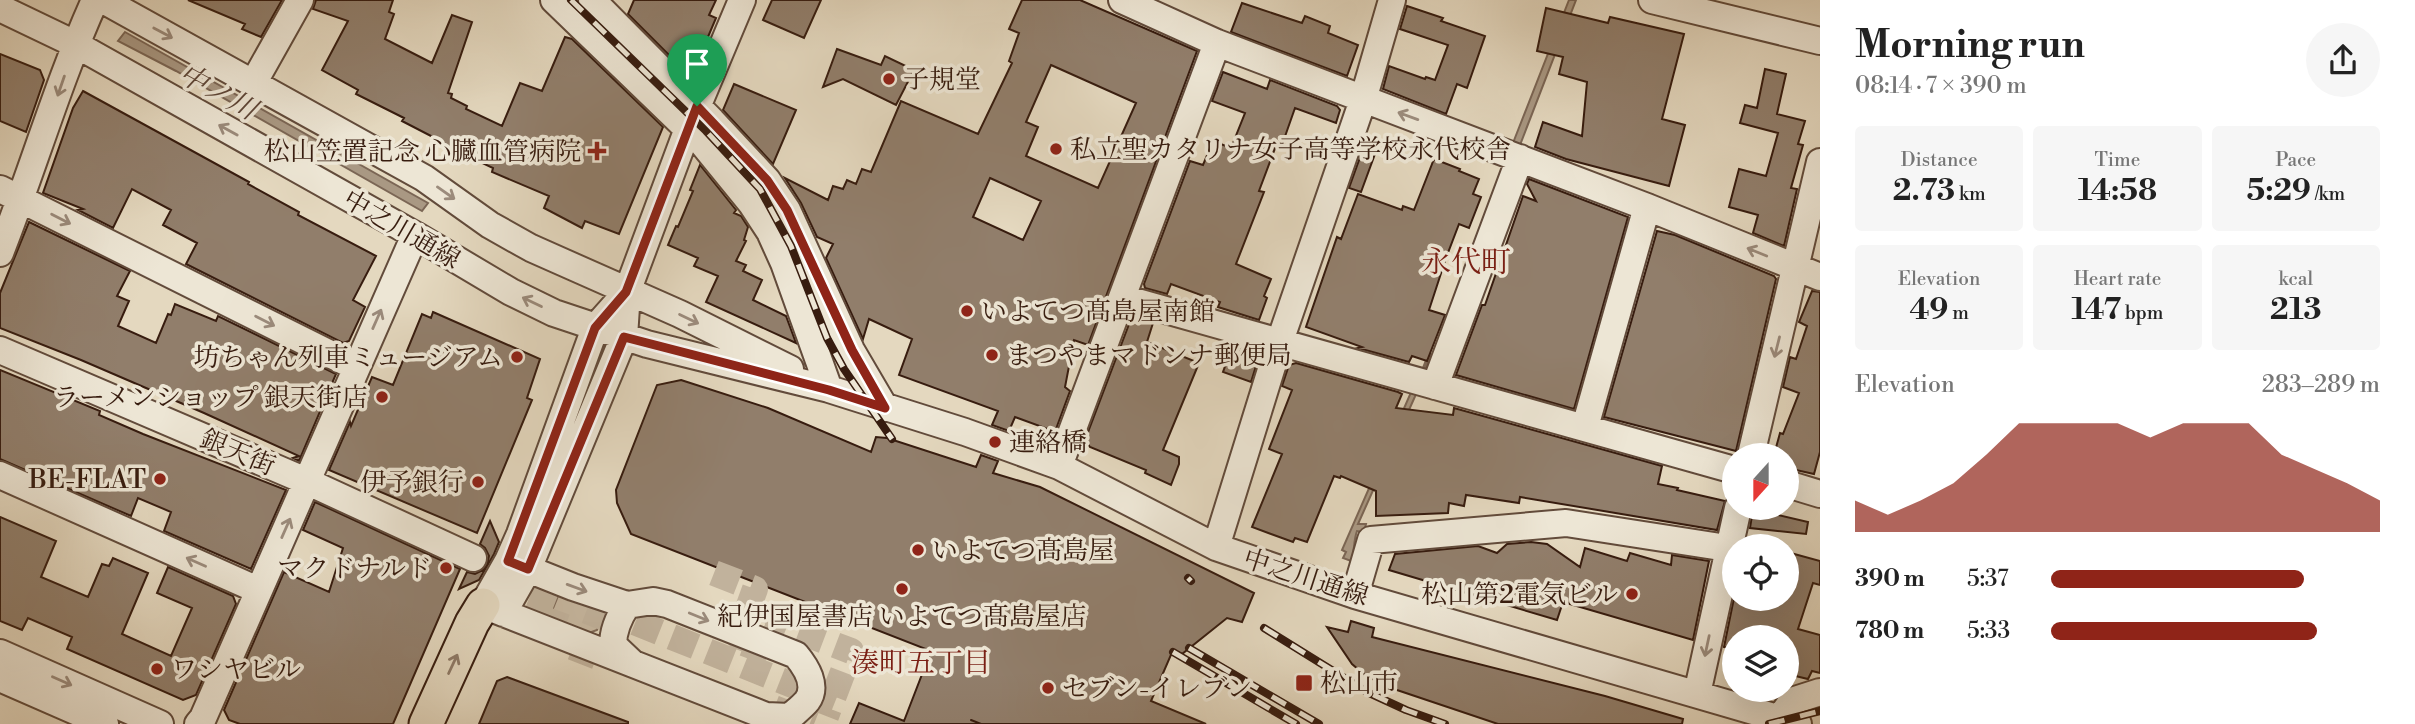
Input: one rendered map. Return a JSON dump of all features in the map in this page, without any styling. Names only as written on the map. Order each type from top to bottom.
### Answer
[{"type":"main road","points":[[426,724],[472,623],[493,609]]},
{"type":"main road","points":[[451,724],[493,609]]},
{"type":"street","points":[[0,253],[11,194],[95,0]]},
{"type":"street","name":"中之川通線","points":[[103,0],[424,177],[490,225],[531,248],[692,320],[829,390]]},
{"type":"street","points":[[254,82],[300,0]]},
{"type":"street","points":[[554,0],[703,144],[751,203],[770,232],[784,263],[829,390]]},
{"type":"street","points":[[592,0],[767,180],[787,210],[852,350],[885,408]]},
{"type":"street","points":[[518,565],[627,605],[653,601],[667,604],[796,655],[806,667],[811,685],[808,700],[790,717],[766,716],[493,609],[518,565],[624,337],[626,292],[687,131],[742,0]]},
{"type":"street","points":[[1122,0],[1217,43],[1647,207],[1808,272]]},
{"type":"street","points":[[1216,547],[1279,344],[1363,100],[1392,0]]},
{"type":"street","points":[[1652,0],[1820,41]]},
{"type":"street","name":"中之川通線","points":[[0,8],[75,44],[511,292],[554,313],[624,337],[829,390],[965,432],[1059,466],[1216,547],[1355,595],[1789,721]]},
{"type":"street","points":[[1059,466],[1217,43]]},
{"type":"street","points":[[1435,386],[1520,158]]},
{"type":"street","points":[[1755,443],[1808,272],[1820,162]]},
{"type":"street","points":[[11,194],[356,367]]},
{"type":"street","points":[[1585,427],[1647,207]]},
{"type":"street","points":[[198,724],[203,718],[415,235]]},
{"type":"street","points":[[518,565],[595,328],[626,292]]},
{"type":"street","points":[[1123,298],[1722,467]]},
{"type":"street","name":"銀天街","points":[[0,350],[306,481],[473,558]]},
{"type":"street","points":[[0,475],[258,590]]},
{"type":"street","points":[[1799,488],[1820,494]]},
{"type":"street","points":[[1355,595],[1371,540],[1566,523],[1722,547]]},
{"type":"street","points":[[1697,694],[1722,572]]},
{"type":"street","points":[[627,605],[617,623],[613,645],[633,664]]},
{"type":"street","points":[[0,653],[160,724]]},
{"type":"street","points":[[0,678],[105,724]]},
{"type":"street","points":[[1789,721],[1792,701],[1820,692]]},
{"type":"shaded area","points":[[560,591],[598,606],[602,616],[597,630],[589,633],[549,618]]},
{"type":"water","points":[[1569,0],[1576,0],[1520,145],[1513,143]]},
{"type":"water","name":"中ノ川","points":[[125,32],[428,203],[422,211],[176,71],[118,41]]},
{"type":"water","points":[[1412,390],[1417,392],[1358,524],[1366,524],[1364,532],[1357,531],[1351,561],[1343,558],[1346,552],[1342,550]]},
{"type":"building","points":[[188,0],[282,0],[261,37],[242,29],[245,24]]},
{"type":"building","points":[[316,0],[393,0],[389,12],[394,14],[385,39],[432,63],[452,15],[472,22],[448,93],[452,94],[451,98],[467,106],[466,109],[502,126],[520,83],[542,91],[565,37],[572,39],[663,127],[619,234],[585,221],[582,228],[544,208],[549,196],[492,172],[493,168],[432,139],[433,137],[402,121],[404,118],[356,94],[358,90],[322,70],[348,21],[313,9]]},
{"type":"building","points":[[634,0],[716,0],[709,15],[716,18],[691,77],[628,14]]},
{"type":"building","points":[[772,0],[821,0],[804,38],[763,20]]},
{"type":"building","points":[[1022,0],[1080,0],[1197,51],[1088,345],[1074,340],[1065,387],[1070,391],[1053,431],[1015,417],[1009,431],[992,425],[998,411],[899,375],[912,339],[869,319],[863,339],[826,258],[833,244],[817,237],[801,203],[785,178],[828,200],[833,186],[843,189],[847,180],[856,184],[862,169],[871,172],[901,101],[978,134],[1012,63],[1009,61],[1019,33],[1009,29]],"holes":[[[1051,65],[1136,103],[1098,188],[1026,156],[1038,127],[1026,122]],[[990,178],[1041,201],[1023,240],[973,217]]]},
{"type":"building","points":[[1242,3],[1302,23],[1305,16],[1330,26],[1328,33],[1358,45],[1347,76],[1231,32]]},
{"type":"building","points":[[1407,6],[1485,36],[1467,88],[1457,84],[1446,114],[1383,89],[1389,66],[1435,80],[1448,45],[1400,29]]},
{"type":"building","points":[[1546,8],[1608,23],[1610,17],[1684,34],[1662,119],[1685,125],[1669,186],[1566,159],[1535,147],[1543,122],[1582,136],[1587,82],[1559,74],[1563,57],[1537,51]]},
{"type":"building","points":[[837,49],[881,65],[885,56],[914,70],[896,105],[843,79],[823,87]]},
{"type":"building","points":[[0,54],[40,70],[44,80],[26,132],[0,121]]},
{"type":"building","points":[[1765,69],[1786,74],[1777,114],[1805,121],[1798,144],[1803,145],[1791,188],[1797,189],[1784,246],[1753,233],[1758,215],[1729,207],[1739,169],[1766,176],[1778,133],[1740,123],[1745,105],[1757,108]]},
{"type":"building","points":[[1223,72],[1267,89],[1270,80],[1337,106],[1340,110],[1336,123],[1295,108],[1282,145],[1277,143],[1259,191],[1264,192],[1236,264],[1271,279],[1259,320],[1218,307],[1220,302],[1171,284],[1167,294],[1145,288],[1144,284],[1190,161],[1203,165],[1213,141],[1231,148],[1245,113],[1212,101]]},
{"type":"building","points":[[734,84],[796,110],[773,164],[723,110]]},
{"type":"building","points":[[83,91],[249,182],[248,184],[299,212],[298,215],[376,256],[353,300],[365,307],[349,341],[343,343],[186,264],[197,243],[163,225],[171,210],[132,189],[113,228],[78,210],[83,209],[43,193],[73,108]]},
{"type":"building","points":[[1367,138],[1379,143],[1361,192],[1349,188]]},
{"type":"building","points":[[1434,159],[1479,179],[1473,194],[1481,197],[1469,228],[1459,224],[1446,258],[1429,310],[1445,315],[1427,361],[1412,356],[1409,362],[1358,348],[1362,347],[1306,327],[1337,237],[1341,239],[1358,194],[1402,210],[1403,206],[1414,210]]},
{"type":"building","points":[[700,165],[736,210],[734,213],[741,216],[748,227],[744,240],[746,241],[736,261],[746,265],[743,271],[762,280],[753,300],[786,316],[796,343],[706,302],[718,276],[694,266],[698,258],[668,245],[693,191],[690,190]]},
{"type":"building","points":[[1529,179],[1628,217],[1574,409],[1456,375],[1482,305],[1485,305],[1523,196],[1536,201],[1527,184]]},
{"type":"building","points":[[29,222],[130,271],[117,296],[129,301],[118,326],[156,343],[175,304],[216,321],[218,316],[336,374],[299,461],[293,458],[299,456],[204,413],[0,328],[0,293]]},
{"type":"building","points":[[1657,231],[1675,235],[1774,276],[1776,279],[1738,443],[1722,443],[1722,447],[1604,417]]},
{"type":"building","points":[[1812,291],[1820,292],[1820,452],[1814,474],[1799,471],[1799,443],[1777,443],[1799,393],[1783,387],[1790,357],[1796,359],[1807,326],[1799,322]]},
{"type":"building","points":[[433,312],[540,359],[527,398],[532,400],[477,533],[329,470],[372,377],[393,385],[422,314],[431,318]]},
{"type":"building","points":[[1131,319],[1153,323],[1147,342],[1199,363],[1163,450],[1179,457],[1171,485],[1145,473],[1146,470],[1090,447],[1085,440]]},
{"type":"building","points":[[1233,345],[1260,353],[1251,382],[1223,372]]},
{"type":"building","points":[[1296,363],[1398,392],[1402,394],[1396,408],[1453,415],[1454,408],[1662,466],[1658,484],[1722,500],[1717,530],[1520,497],[1519,503],[1466,495],[1464,506],[1449,503],[1448,513],[1376,516],[1376,491],[1341,476],[1334,476],[1307,542],[1295,538],[1293,542],[1252,527],[1282,454],[1269,449],[1292,390],[1282,386],[1289,365]]},
{"type":"building","points":[[0,370],[100,411],[99,415],[143,434],[286,490],[251,569],[164,531],[171,512],[138,498],[131,516],[0,459]]},
{"type":"building","name":"いよてつ髙島屋","points":[[681,380],[768,408],[871,452],[876,437],[887,438],[976,467],[981,455],[998,461],[993,473],[1040,487],[1254,593],[1242,622],[1227,618],[1182,654],[1173,650],[1151,701],[1206,724],[850,724],[859,703],[904,721],[931,651],[631,534],[617,503],[616,490],[657,385]]},
{"type":"building","points":[[315,502],[460,569],[393,724],[240,724],[229,720],[224,710],[284,572],[329,592],[343,548],[303,530]]},
{"type":"building","points":[[0,517],[56,541],[41,577],[88,597],[102,564],[109,566],[113,558],[148,573],[122,634],[171,656],[192,608],[157,593],[168,567],[233,596],[236,604],[196,695],[183,700],[67,649],[72,637],[28,618],[22,630],[0,621]]},
{"type":"building","points":[[1751,520],[1808,522],[1806,534],[1750,528]]},
{"type":"building","points":[[490,521],[499,542],[494,554],[479,580],[459,589],[467,572],[475,574],[487,565],[489,556],[480,544]]},
{"type":"building","points":[[1507,544],[1547,544],[1580,567],[1585,548],[1627,561],[1630,553],[1671,565],[1672,555],[1709,561],[1693,640],[1563,602],[1557,620],[1389,570],[1395,554],[1478,546],[1497,553]]},
{"type":"building","points":[[1799,555],[1820,561],[1820,585],[1813,583],[1799,626],[1728,625],[1731,611],[1799,611]]},
{"type":"building","points":[[1351,621],[1374,628],[1372,637],[1605,696],[1683,719],[1682,724],[1498,724],[1391,688],[1366,676],[1352,664],[1327,627],[1348,632]]},
{"type":"building","points":[[1799,629],[1820,635],[1820,673],[1812,671],[1808,679],[1799,677]]},
{"type":"building","points":[[507,677],[628,724],[479,724],[497,681]]},
{"type":"waterway","points":[[1424,372],[1430,357]]},
{"type":"tunnel","points":[[714,573],[755,589],[738,636],[753,642]]},
{"type":"tunnel","points":[[614,615],[627,583]]},
{"type":"tunnel","points":[[547,588],[536,616],[565,627]]},
{"type":"tunnel","points":[[599,608],[835,702]]},
{"type":"tunnel","points":[[580,664],[601,609]]},
{"type":"tunnel","points":[[752,660],[767,619],[851,651],[826,716]]},
{"type":"tunnel","points":[[774,708],[814,724]]},
{"type":"tram line","points":[[971,720],[981,724]]},
{"type":"railway","points":[[571,0],[706,131],[760,189],[791,246],[827,338],[844,369],[892,439]]},
{"type":"railway","points":[[1188,578],[1191,581]]},
{"type":"railway","points":[[1264,628],[1367,692],[1445,724]]},
{"type":"railway","points":[[1189,648],[1319,724]]},
{"type":"railway","points":[[1173,652],[1296,724]]},
{"type":"railway","points":[[1769,724],[1820,711]]},
{"type":"place","name":"子規堂","points":[[889,79]]},
{"type":"place","name":"私立聖カタリナ女子高等学校永代校舎","points":[[1056,149]]},
{"type":"place","name":"松山笠置記念 心臓血管病院","points":[[597,151]]},
{"type":"place","name":"いよてつ髙島屋南館","points":[[967,311]]},
{"type":"place","name":"まつやまマドンナ郵便局","points":[[992,355]]},
{"type":"place","name":"坊ちゃん列車ミュージアム","points":[[517,357]]},
{"type":"place","name":"ラーメンショップ 銀天街店","points":[[382,397]]},
{"type":"place","name":"連絡橋","points":[[995,442]]},
{"type":"place","name":"BE-FLAT","points":[[160,479]]},
{"type":"place","name":"伊予銀行","points":[[478,482]]},
{"type":"place","name":"いよてつ髙島屋","points":[[918,550]]},
{"type":"place","name":"マクドナルド","points":[[446,568]]},
{"type":"place","name":"紀伊国屋書店 いよてつ髙島屋店","points":[[902,589]]},
{"type":"place","name":"松山第2電気ビル","points":[[1632,594]]},
{"type":"place","name":"ワシヤビル","points":[[157,669]]},
{"type":"place","name":"松山市","points":[[1304,683]]},
{"type":"place","name":"セブン-イレブン","points":[[1048,688]]},
{"type":"district","name":"永代町","points":[[1466,262]]},
{"type":"district","name":"湊町五丁目","points":[[921,662]]},
{"type":"route","points":[[697,106],[767,180],[787,210],[852,350],[885,408],[829,390],[624,337],[528,569],[508,561],[595,328],[626,292],[697,106]]}]
